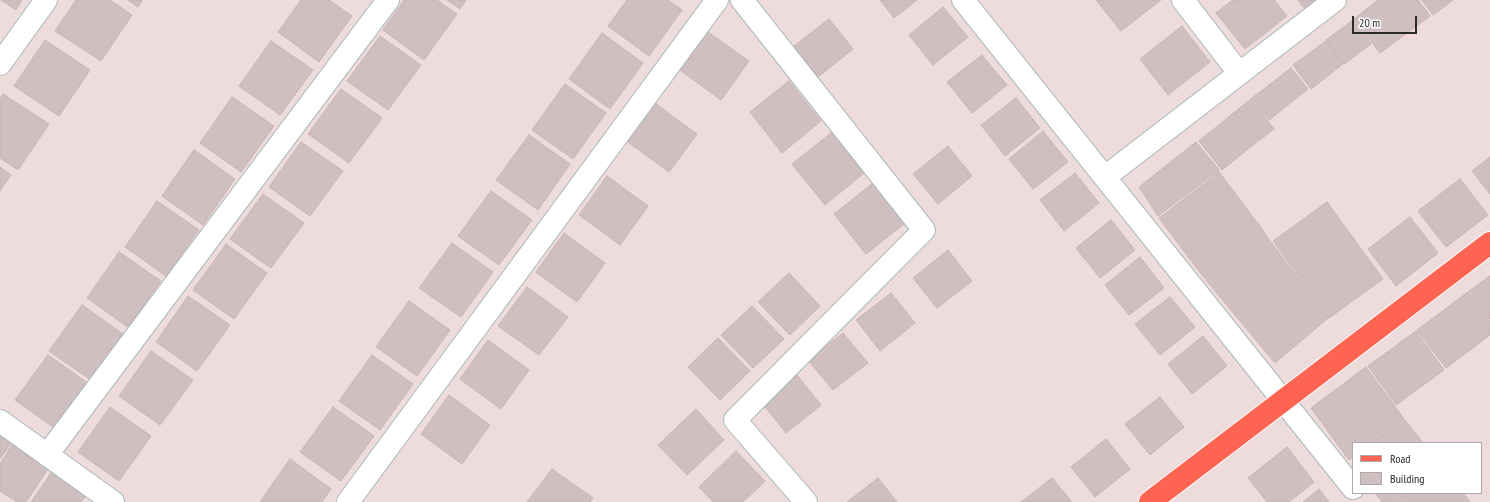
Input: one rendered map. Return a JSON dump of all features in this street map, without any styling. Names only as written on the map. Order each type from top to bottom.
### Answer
[{"type":"main road","points":[[1150,502],[1490,243]]},
{"type":"street","points":[[0,64],[46,0]]},
{"type":"street","points":[[47,455],[388,0]]},
{"type":"street","points":[[348,502],[717,0]]},
{"type":"street","points":[[742,0],[924,230],[735,420],[806,502]]},
{"type":"street","points":[[963,0],[1352,487]]},
{"type":"street","points":[[1183,0],[1239,73]]},
{"type":"street","points":[[1105,177],[1335,0]]},
{"type":"street","points":[[0,421],[113,502]]},
{"type":"street","points":[[1358,494],[1364,502]]},
{"type":"building","points":[[1,0],[22,0],[16,10]]},
{"type":"building","points":[[76,0],[110,0],[132,15],[101,61],[55,31]]},
{"type":"building","points":[[128,0],[142,0],[138,7]]},
{"type":"building","points":[[301,0],[329,0],[352,16],[319,62],[278,32]]},
{"type":"building","points":[[404,0],[437,0],[457,14],[424,60],[383,30]]},
{"type":"building","points":[[447,0],[466,0],[460,9]]},
{"type":"building","points":[[627,0],[668,0],[682,10],[649,56],[608,26]]},
{"type":"building","points":[[880,0],[917,0],[894,18]]},
{"type":"building","points":[[1096,0],[1161,0],[1121,31]]},
{"type":"building","points":[[1233,0],[1274,0],[1287,16],[1245,49],[1216,13]]},
{"type":"building","points":[[1298,0],[1325,0],[1308,13]]},
{"type":"building","points":[[1378,0],[1418,0],[1430,16],[1380,53],[1354,19]]},
{"type":"building","points":[[1422,0],[1453,0],[1433,15]]},
{"type":"building","points":[[943,7],[968,37],[933,65],[909,35]]},
{"type":"building","points":[[829,19],[853,49],[818,77],[794,46]]},
{"type":"building","points":[[1353,20],[1371,44],[1344,64],[1326,40]]},
{"type":"building","points":[[1182,26],[1210,62],[1168,95],[1140,59]]},
{"type":"building","points":[[708,32],[749,61],[721,100],[680,70]]},
{"type":"building","points":[[602,33],[643,63],[610,109],[569,79]]},
{"type":"building","points":[[380,36],[421,65],[388,110],[347,81]]},
{"type":"building","points":[[45,40],[90,70],[59,116],[14,86]]},
{"type":"building","points":[[271,41],[313,70],[280,115],[239,86]]},
{"type":"building","points":[[1326,41],[1343,64],[1311,89],[1293,65]]},
{"type":"building","points":[[982,55],[1007,85],[972,113],[947,82]]},
{"type":"building","points":[[1291,68],[1308,89],[1269,120],[1252,98]]},
{"type":"building","points":[[789,81],[821,121],[782,153],[750,112]]},
{"type":"building","points":[[565,84],[606,113],[573,159],[532,130]]},
{"type":"building","points":[[341,89],[382,118],[349,163],[308,134]]},
{"type":"building","points":[[3,94],[49,124],[18,170],[0,158],[0,99]]},
{"type":"building","points":[[232,97],[274,126],[241,172],[200,143]]},
{"type":"building","points":[[1016,98],[1040,128],[1005,156],[981,125]]},
{"type":"building","points":[[1251,99],[1274,129],[1260,140],[1237,110]]},
{"type":"building","points":[[656,104],[697,134],[669,172],[628,142]]},
{"type":"building","points":[[1236,111],[1259,140],[1222,170],[1199,141]]},
{"type":"building","points":[[1043,131],[1068,162],[1033,189],[1009,159]]},
{"type":"building","points":[[831,133],[864,173],[825,205],[792,164]]},
{"type":"building","points":[[529,135],[570,164],[538,210],[496,180]]},
{"type":"building","points":[[301,142],[343,171],[310,216],[269,187]]},
{"type":"building","points":[[1196,142],[1219,170],[1158,216],[1139,187]]},
{"type":"building","points":[[948,146],[972,176],[938,204],[913,174]]},
{"type":"building","points":[[194,150],[235,179],[203,225],[162,196]]},
{"type":"building","points":[[1490,157],[1490,194],[1472,171]]},
{"type":"building","points":[[0,167],[11,175],[0,191]]},
{"type":"building","points":[[1219,172],[1265,233],[1205,279],[1159,218]]},
{"type":"building","points":[[1075,173],[1099,203],[1064,231],[1040,200]]},
{"type":"building","points":[[607,176],[648,206],[620,245],[579,215]]},
{"type":"building","points":[[1460,179],[1488,215],[1446,247],[1418,211]]},
{"type":"building","points":[[873,183],[905,223],[866,254],[834,214]]},
{"type":"building","points":[[491,191],[532,220],[499,265],[458,236]]},
{"type":"building","points":[[263,194],[304,223],[271,268],[230,239]]},
{"type":"building","points":[[157,201],[199,230],[166,276],[125,247]]},
{"type":"building","points":[[1327,202],[1383,279],[1329,318],[1273,241]]},
{"type":"building","points":[[1410,217],[1438,253],[1396,286],[1368,249]]},
{"type":"building","points":[[1111,220],[1135,250],[1100,278],[1076,248]]},
{"type":"building","points":[[564,233],[605,263],[577,302],[536,272]]},
{"type":"building","points":[[1265,234],[1328,318],[1275,363],[1206,280]]},
{"type":"building","points":[[452,243],[493,272],[461,317],[419,288]]},
{"type":"building","points":[[226,244],[267,273],[234,319],[193,290]]},
{"type":"building","points":[[948,250],[972,281],[937,308],[913,278]]},
{"type":"building","points":[[119,252],[161,281],[128,327],[87,298]]},
{"type":"building","points":[[1140,257],[1164,288],[1129,315],[1105,285]]},
{"type":"building","points":[[789,273],[820,306],[790,335],[758,302]]},
{"type":"building","points":[[1490,276],[1490,319],[1469,291]]},
{"type":"building","points":[[527,287],[568,317],[539,355],[498,326]]},
{"type":"building","points":[[1468,292],[1490,321],[1490,335],[1446,368],[1417,330]]},
{"type":"building","points":[[891,293],[915,323],[880,351],[856,320]]},
{"type":"building","points":[[188,296],[230,325],[197,371],[156,342]]},
{"type":"building","points":[[1170,297],[1195,327],[1160,355],[1135,324]]},
{"type":"building","points":[[409,301],[450,330],[417,376],[376,347]]},
{"type":"building","points":[[82,305],[123,334],[91,380],[49,351]]},
{"type":"building","points":[[752,306],[784,339],[753,368],[721,335]]},
{"type":"building","points":[[1416,331],[1444,370],[1396,405],[1368,366]]},
{"type":"building","points":[[843,333],[868,363],[833,390],[808,360]]},
{"type":"building","points":[[1203,336],[1227,366],[1192,394],[1168,364]]},
{"type":"building","points":[[718,338],[750,371],[720,400],[688,367]]},
{"type":"building","points":[[488,340],[529,370],[501,409],[460,379]]},
{"type":"building","points":[[151,351],[193,380],[160,425],[119,396]]},
{"type":"building","points":[[48,355],[89,384],[56,429],[15,400]]},
{"type":"building","points":[[372,355],[413,384],[380,430],[339,401]]},
{"type":"building","points":[[1366,367],[1404,419],[1373,442],[1352,442],[1352,458],[1349,460],[1311,408]]},
{"type":"building","points":[[797,375],[821,405],[786,433],[762,403]]},
{"type":"building","points":[[449,395],[490,425],[462,464],[421,434]]},
{"type":"building","points":[[1160,397],[1184,427],[1150,455],[1125,424]]},
{"type":"building","points":[[110,407],[151,436],[119,481],[78,452]]},
{"type":"building","points":[[333,407],[374,436],[341,481],[300,452]]},
{"type":"building","points":[[696,409],[724,440],[687,475],[658,445]]},
{"type":"building","points":[[1405,420],[1422,442],[1374,442]]},
{"type":"building","points":[[0,436],[11,443],[0,459]]},
{"type":"building","points":[[1106,439],[1130,469],[1095,497],[1071,467]]},
{"type":"building","points":[[12,445],[48,469],[26,502],[17,502],[0,491],[0,464]]},
{"type":"building","points":[[1287,447],[1314,482],[1289,502],[1267,502],[1248,478]]},
{"type":"building","points":[[736,451],[765,481],[743,502],[713,502],[699,487]]},
{"type":"building","points":[[290,459],[331,489],[322,502],[260,502]]},
{"type":"building","points":[[552,469],[593,498],[590,502],[527,502]]},
{"type":"building","points":[[51,473],[86,496],[81,502],[31,502]]},
{"type":"building","points":[[878,478],[897,502],[847,502]]},
{"type":"building","points":[[1052,478],[1072,502],[1021,502]]},
{"type":"building","points":[[1319,489],[1329,502],[1303,502]]},
{"type":"building","points":[[1376,494],[1405,494],[1394,502],[1382,502]]},
{"type":"building","points":[[1406,494],[1464,494],[1470,502],[1396,502]]}]
